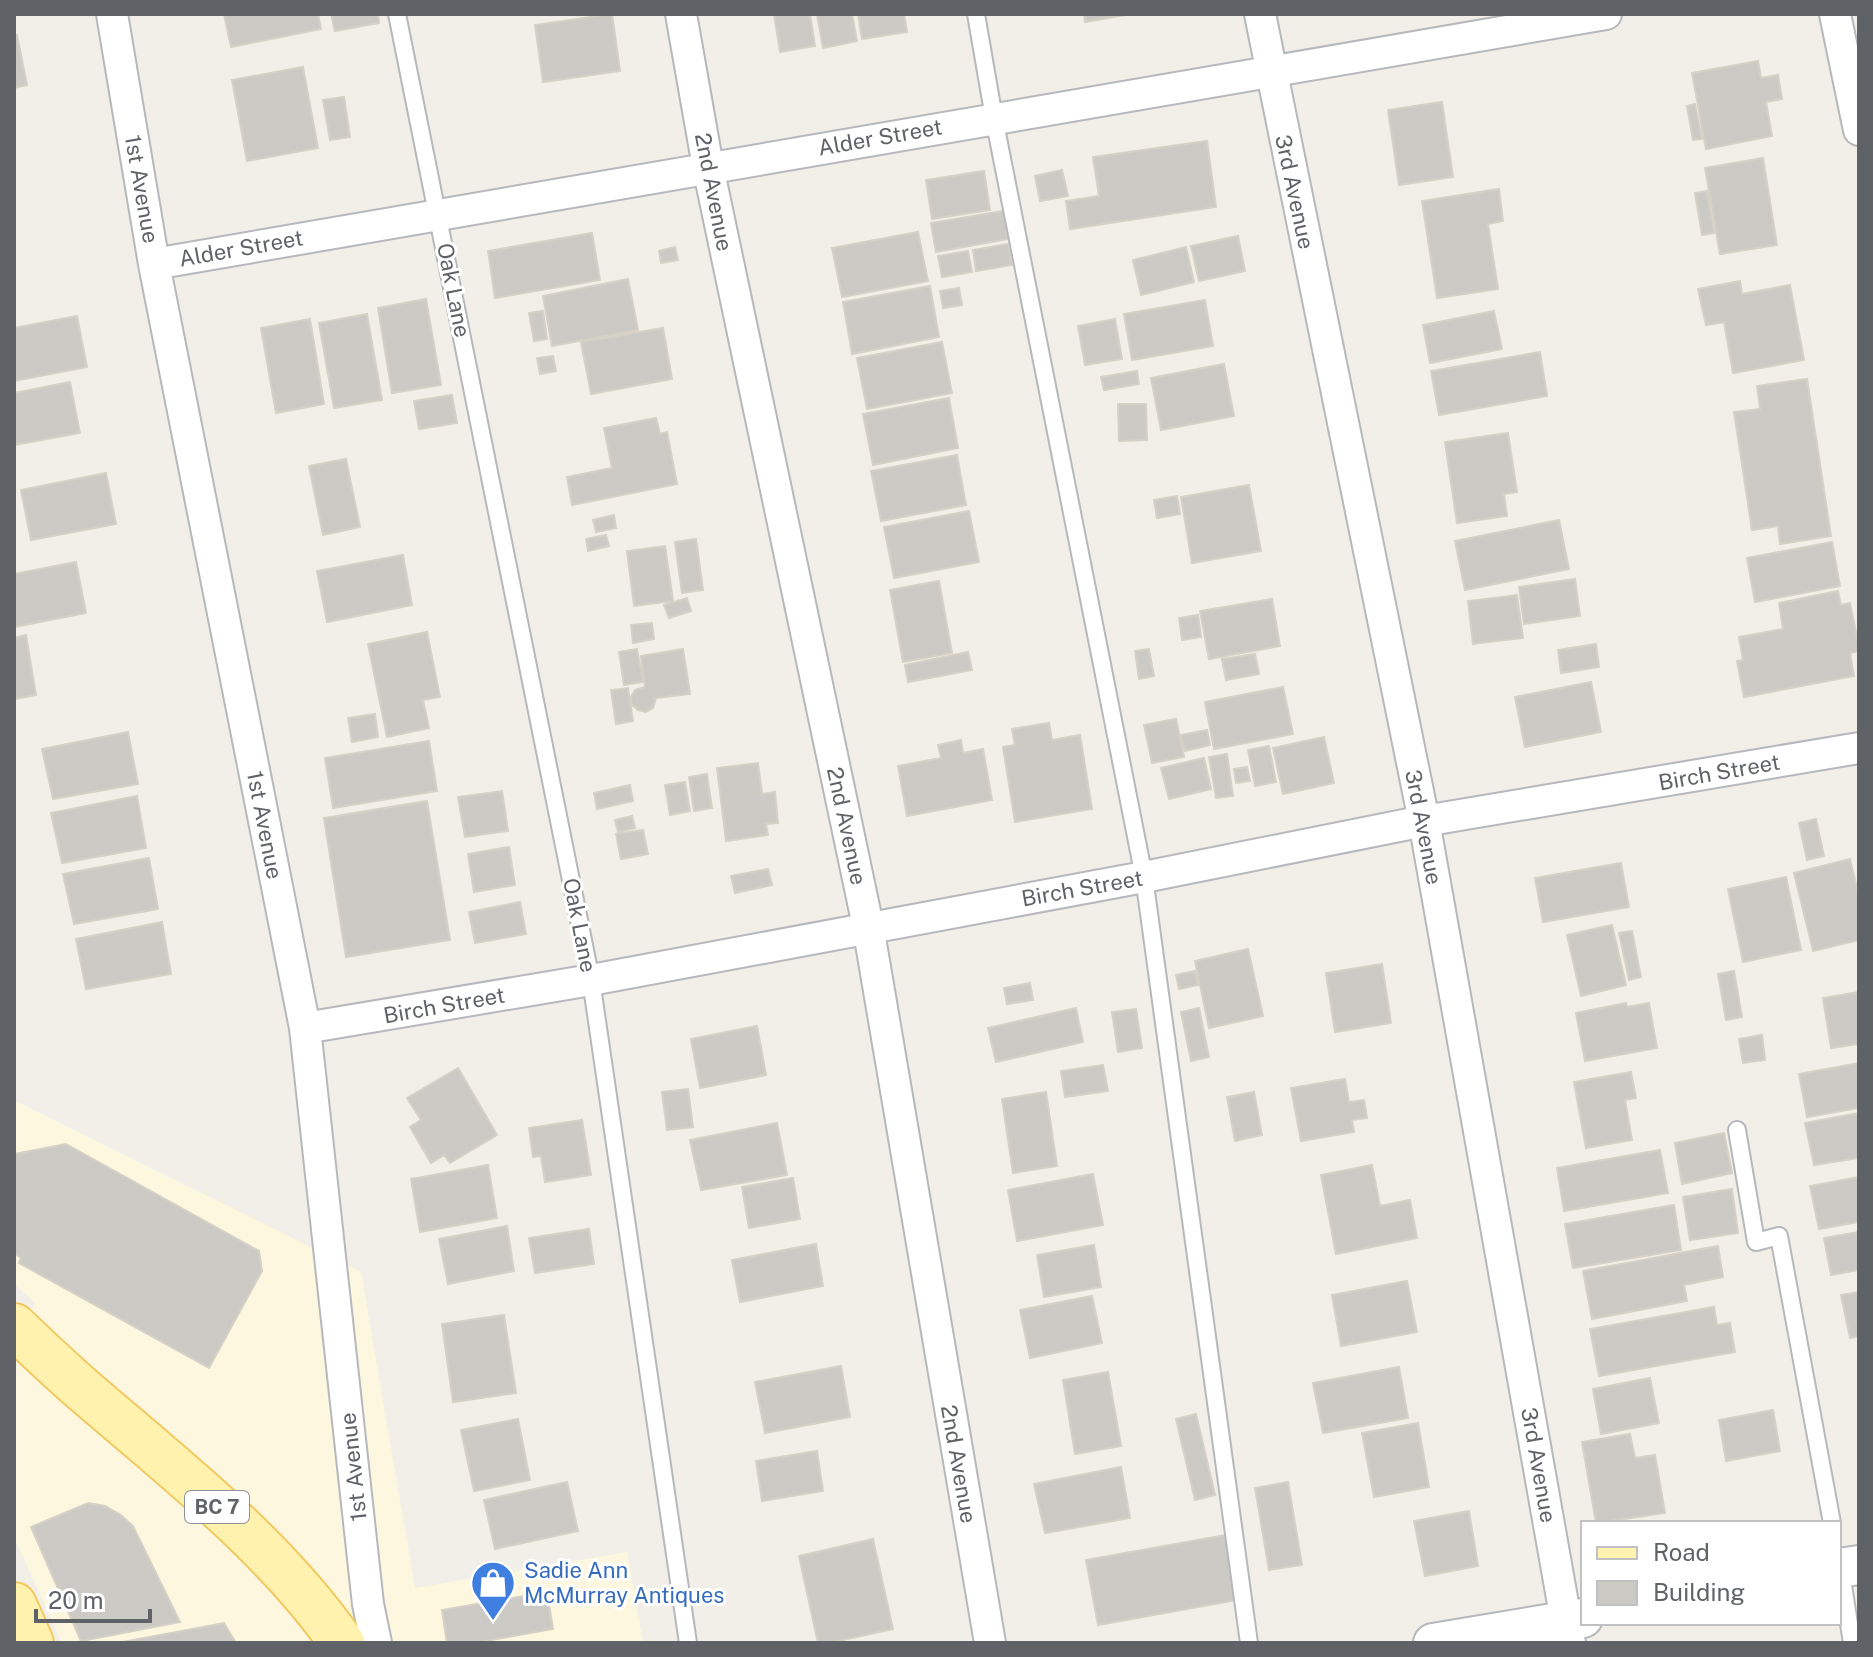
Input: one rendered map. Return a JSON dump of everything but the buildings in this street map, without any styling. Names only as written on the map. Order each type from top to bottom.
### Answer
[{"type":"main road","name":"BC 7","points":[[14,1326],[78,1386],[189,1480],[262,1550],[329,1624],[342,1643]]},
{"type":"main road","points":[[14,1365],[78,1386]]},
{"type":"main road","points":[[14,1605],[31,1643]]},
{"type":"street","name":"1st Avenue","points":[[112,14],[154,264],[305,1028],[368,1604],[376,1643]]},
{"type":"street","name":"2nd Avenue","points":[[681,14],[708,167],[868,926],[990,1643]]},
{"type":"street","name":"3rd Avenue","points":[[1260,14],[1424,821],[1573,1627]]},
{"type":"street","name":"Alder Street","points":[[154,264],[1606,14]]},
{"type":"street","points":[[1835,14],[1859,130]]},
{"type":"street","name":"Birch Street","points":[[305,1028],[591,980],[1144,877],[1424,821],[1859,748]]},
{"type":"street","points":[[1433,1643],[1573,1627]]},
{"type":"lane","name":"Oak Lane","points":[[397,14],[591,980],[688,1643]]},
{"type":"lane","points":[[976,14],[1144,877],[1249,1643]]},
{"type":"lane","points":[[1737,1130],[1756,1242],[1779,1236],[1832,1521]]},
{"type":"lane","points":[[1844,1565],[1852,1643]]},
{"type":"shaded area","points":[[14,1100],[361,1272],[415,1588],[627,1552],[643,1643],[62,1643],[14,1537],[14,1332],[36,1303],[14,1284]]},
{"type":"place","name":"Sadie Ann McMurray Antiques","points":[[493,1622]]}]
